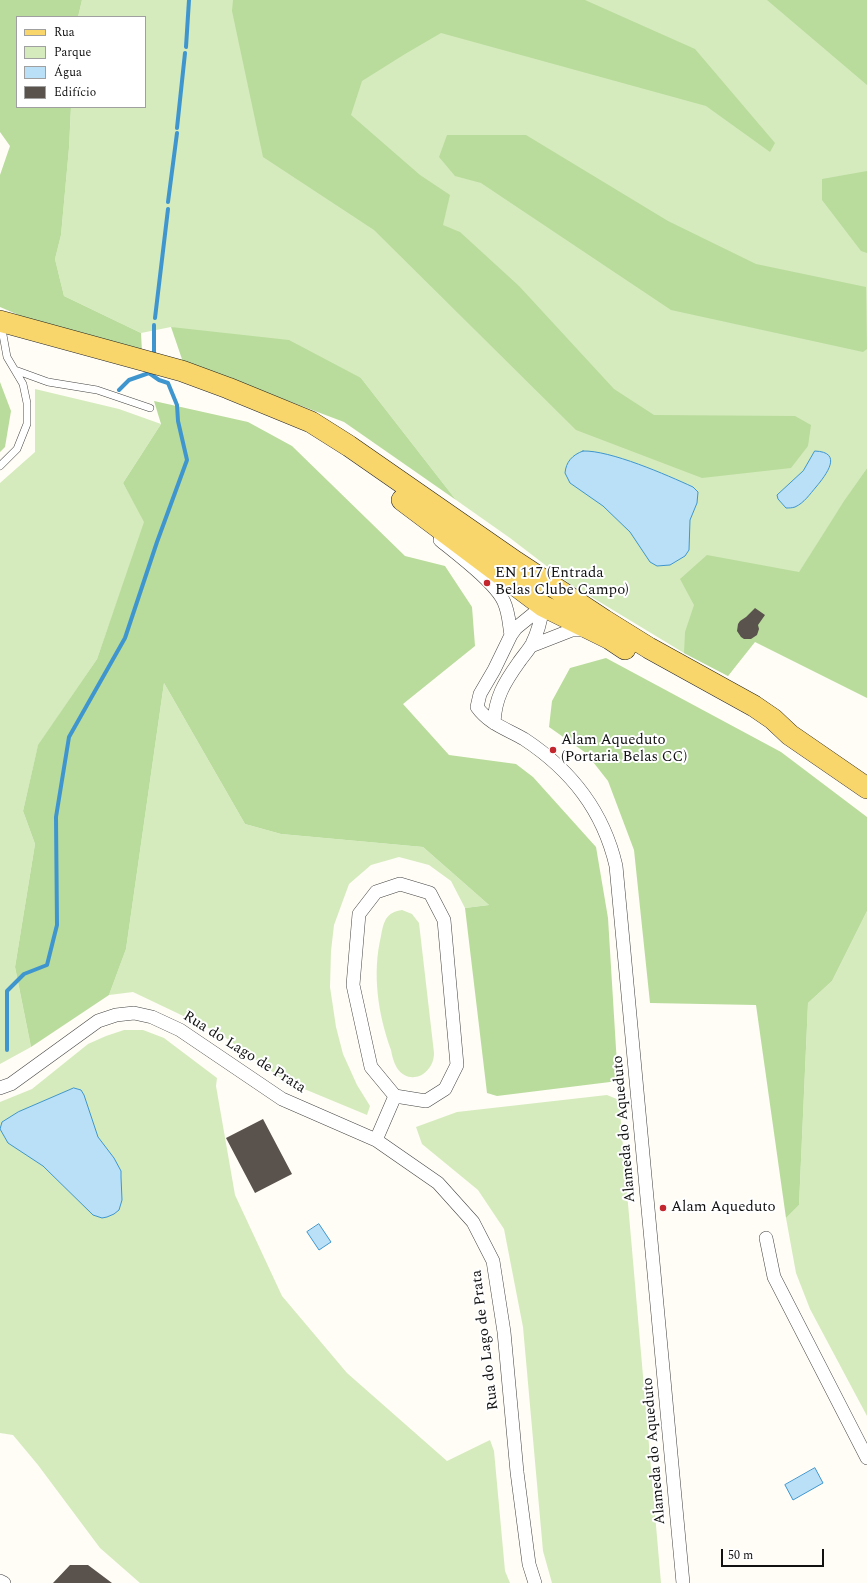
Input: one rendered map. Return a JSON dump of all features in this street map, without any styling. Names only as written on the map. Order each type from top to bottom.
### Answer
[{"type":"main road","points":[[0,321],[182,371],[311,422],[349,446],[529,571],[649,648],[754,706],[773,719],[790,735]]},
{"type":"main road","points":[[276,407],[315,432],[543,606],[610,639],[632,653],[670,671],[735,708],[790,735],[867,788]]},
{"type":"main road","points":[[529,571],[543,606]]},
{"type":"main road","points":[[543,606],[568,609],[649,648]]},
{"type":"street","points":[[400,498],[407,509],[428,530],[491,584],[504,601],[508,612],[511,636]]},
{"type":"street","points":[[494,723],[495,708],[500,694],[509,676],[531,646],[541,623],[543,606]]},
{"type":"street","name":"Alameda do Aqueduto","points":[[543,606],[516,628],[480,694],[477,707],[482,714],[494,723],[537,748],[556,763],[575,782],[587,797],[602,826],[611,845],[616,866],[684,1583]]},
{"type":"street","points":[[531,646],[572,630],[588,629]]},
{"type":"street","points":[[400,884],[430,893],[444,920],[457,1065],[445,1088],[426,1101],[395,1096],[372,1067],[353,985],[360,914],[376,892],[400,884]]},
{"type":"street","name":"Rua do Lago de Prata","points":[[0,1088],[11,1084],[98,1021],[116,1015],[134,1013],[152,1017],[180,1030],[282,1099],[376,1140],[438,1184],[473,1222],[493,1261],[504,1332],[517,1472],[529,1564],[535,1583]]},
{"type":"street","points":[[376,1140],[395,1096]]},
{"type":"street","points":[[766,1238],[774,1277],[867,1458]]},
{"type":"street","points":[[0,1581],[4,1583]]},
{"type":"lane","points":[[0,321],[7,357],[23,384],[27,403],[27,424],[17,449],[0,466]]},
{"type":"lane","points":[[15,370],[48,382],[97,390],[150,408]]},
{"type":"green space","points":[[0,0],[82,0],[78,16],[16,16],[16,108],[71,108],[61,235],[55,259],[64,296],[141,333],[142,352],[28,319],[0,307],[0,175],[10,146],[0,132]]},
{"type":"green space","points":[[82,0],[867,0],[867,468],[782,599],[747,651],[728,676],[684,653],[570,584],[510,538],[456,500],[361,378],[171,327],[141,333],[64,296],[55,259],[61,235],[71,108],[146,108],[146,16],[78,16]]},
{"type":"green space","points":[[233,0],[585,0],[695,49],[775,143],[770,152],[706,106],[441,33],[362,81],[351,115],[420,175],[450,195],[443,225],[460,232],[519,286],[614,389],[654,415],[795,416],[811,425],[808,446],[791,468],[702,478],[576,430],[374,230],[263,157],[232,11]]},
{"type":"green space","points":[[767,0],[867,0],[867,85]]},
{"type":"green space","points":[[447,135],[526,135],[668,221],[756,264],[866,287],[867,349],[863,352],[671,310],[481,183],[455,176],[439,157]]},
{"type":"green space","points":[[867,171],[867,253],[861,251],[822,200],[822,179]]},
{"type":"green space","points":[[171,327],[289,340],[361,378],[456,500],[344,422],[254,388],[184,365]]},
{"type":"green space","points":[[0,382],[11,411],[5,447],[0,452]]},
{"type":"green space","points":[[35,389],[119,409],[161,424],[123,483],[145,522],[97,659],[38,746],[23,811],[35,844],[15,967],[31,1047],[0,1064],[0,483],[35,452]]},
{"type":"green space","points":[[154,401],[248,422],[292,446],[405,556],[445,566],[472,607],[475,646],[403,704],[449,755],[516,764],[533,777],[596,847],[608,918],[618,1081],[497,1096],[487,1093],[465,908],[489,905],[423,847],[281,834],[245,824],[164,683],[126,949],[109,995],[31,1047],[15,967],[35,844],[23,811],[38,745],[97,659],[144,522],[123,483],[161,424]]},
{"type":"green space","points":[[867,468],[867,698],[755,642],[728,676],[684,653],[685,632],[694,605],[680,579],[707,555],[799,572]]},
{"type":"green space","points":[[606,658],[781,752],[867,817],[867,911],[832,981],[808,1003],[799,1205],[786,1218],[756,1005],[650,1003],[634,850],[608,781],[586,753],[549,727],[552,701],[570,668]]},
{"type":"green space","points":[[164,683],[245,824],[281,834],[423,847],[489,905],[465,908],[451,881],[429,865],[399,857],[371,865],[349,884],[334,925],[331,951],[330,987],[336,1027],[343,1054],[357,1085],[370,1106],[367,1115],[285,1081],[219,1033],[133,992],[109,995],[126,949]]},
{"type":"green space","points":[[402,910],[412,914],[419,923],[434,1053],[433,1060],[426,1072],[420,1076],[414,1077],[408,1077],[402,1074],[395,1064],[386,1036],[378,994],[378,950],[383,925],[389,915]]},
{"type":"green space","points":[[867,911],[867,1416],[810,1309],[796,1273],[786,1218],[799,1205],[808,1003],[832,981]]},
{"type":"green space","points":[[124,1030],[143,1030],[164,1038],[217,1078],[216,1086],[235,1195],[282,1296],[347,1373],[447,1461],[490,1440],[494,1451],[505,1571],[510,1583],[140,1583],[100,1548],[38,1465],[13,1435],[0,1433],[0,1102],[32,1089],[88,1044]]},
{"type":"green space","points":[[607,1095],[619,1100],[661,1583],[552,1583],[543,1551],[523,1327],[504,1229],[478,1190],[422,1144],[416,1127],[457,1112]]},
{"type":"water","points":[[583,451],[608,455],[638,464],[693,487],[698,492],[697,503],[690,520],[689,550],[685,556],[670,565],[657,566],[650,562],[630,532],[603,506],[570,483],[565,473],[568,462]]},
{"type":"water","points":[[815,451],[824,452],[829,455],[831,460],[828,471],[804,501],[795,507],[786,508],[778,499],[777,495],[803,471]]},
{"type":"water","points":[[74,1088],[81,1090],[84,1095],[98,1137],[114,1158],[121,1171],[122,1200],[119,1210],[107,1217],[102,1218],[93,1215],[43,1166],[8,1143],[0,1129],[2,1122],[18,1112]]},
{"type":"water","points":[[319,1224],[331,1242],[319,1250],[307,1232]]},
{"type":"water","points":[[815,1468],[823,1483],[793,1500],[785,1485]]},
{"type":"building","points":[[755,608],[765,615],[758,625],[759,629],[757,635],[751,639],[744,639],[737,631],[738,624]]},
{"type":"building","points":[[263,1119],[292,1174],[255,1193],[226,1138]]},
{"type":"building","points":[[70,1565],[88,1565],[112,1583],[53,1583]]},
{"type":"waterway","points":[[186,47],[189,0]]},
{"type":"waterway","points":[[177,128],[185,53]]},
{"type":"waterway","points":[[168,202],[177,133]]},
{"type":"waterway","points":[[155,318],[168,209]]},
{"type":"waterway","points":[[154,325],[154,352]]},
{"type":"waterway","points":[[7,1050],[7,991],[24,974],[47,965],[57,925],[56,817],[69,737],[125,638],[157,542],[187,460],[178,421],[177,405],[168,383],[159,380],[149,373],[129,380],[119,390]]},
{"type":"place","name":"EN 117 (Entrada Belas Clube Campo)","points":[[487,583]]},
{"type":"place","name":"Alam Aqueduto (Portaria Belas CC)","points":[[553,750]]},
{"type":"place","name":"Alam Aqueduto","points":[[663,1208]]}]
